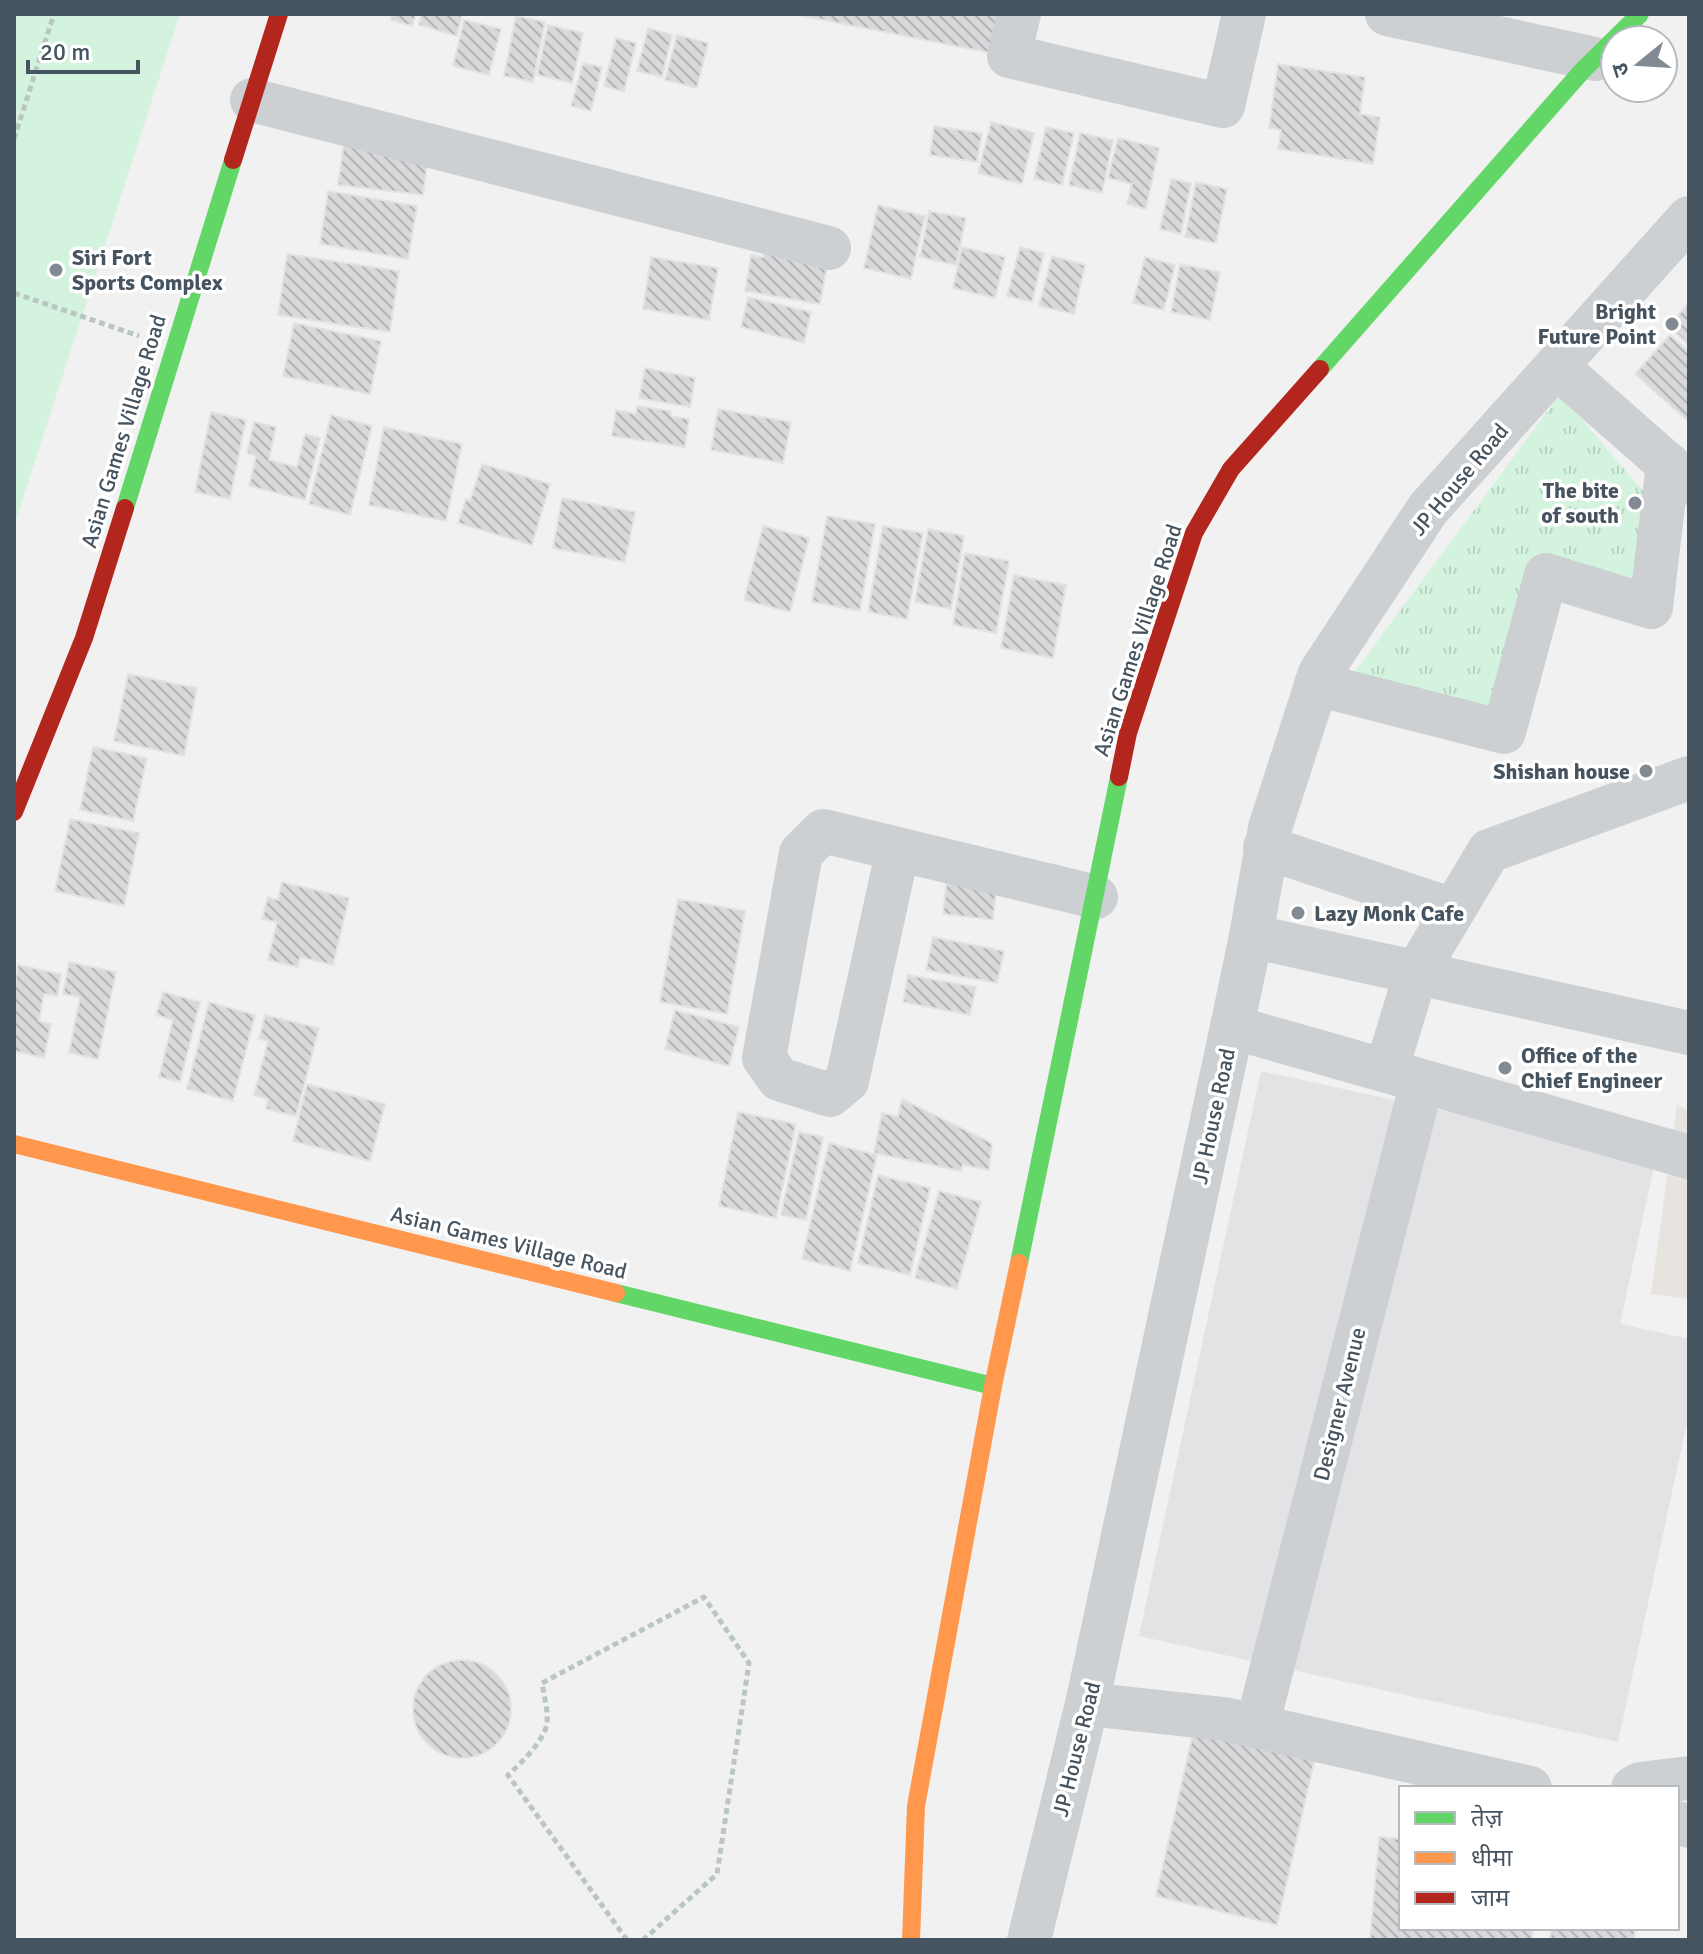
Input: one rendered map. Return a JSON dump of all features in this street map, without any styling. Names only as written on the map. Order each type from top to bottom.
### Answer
[{"type":"street","name":"Asian Games Village Road","points":[[14,812],[84,638],[279,14]]},
{"type":"street","points":[[1019,14],[1009,56],[1223,106],[1244,14]]},
{"type":"street","points":[[1387,14],[1595,59]]},
{"type":"street","name":"Asian Games Village Road","points":[[911,1940],[916,1806],[993,1386],[1128,733],[1194,533],[1231,469],[1595,59],[1640,14]]},
{"type":"street","points":[[252,100],[829,248]]},
{"type":"street","name":"JP House Road","points":[[1029,1940],[1087,1704],[1251,936],[1265,847],[1320,673],[1428,509],[1689,218]]},
{"type":"street","points":[[1316,684],[1504,732],[1546,575],[1651,607],[1678,474],[1557,367]]},
{"type":"street","name":"Designer Avenue","points":[[1257,1726],[1404,1077],[1416,973],[1489,851],[1689,778]]},
{"type":"street","points":[[898,849],[847,1081],[830,1095],[779,1079],[764,1058],[801,853],[823,831],[898,849],[1096,897]]},
{"type":"street","points":[[1265,847],[1453,910]]},
{"type":"street","points":[[1251,936],[1689,1033]]},
{"type":"street","points":[[1232,1027],[1689,1157]]},
{"type":"street","name":"Asian Games Village Road","points":[[14,1144],[993,1386]]},
{"type":"street","points":[[1087,1704],[1224,1719],[1521,1786]]},
{"type":"street","points":[[1636,1786],[1689,1778]]},
{"type":"path","points":[[14,139],[54,14]]},
{"type":"path","points":[[14,293],[174,348]]},
{"type":"path","points":[[627,1940],[508,1775],[532,1751],[547,1726],[542,1683],[704,1597],[749,1663],[717,1874],[643,1940]]},
{"type":"shaded area","points":[[1261,1071],[1656,1157],[1620,1324],[1689,1339],[1689,1414],[1618,1742],[1139,1636]]},
{"type":"shaded area","points":[[1677,1104],[1689,1112],[1689,1299],[1651,1294]]},
{"type":"green space","name":"Siri Fort Sports Complex","points":[[14,14],[180,14],[14,526]]},
{"type":"green space","points":[[1560,394],[1656,506],[1638,589],[1536,554],[1498,721],[1348,681]]},
{"type":"building","points":[[392,14],[416,14],[412,26],[391,20]]},
{"type":"building","points":[[421,14],[462,14],[457,36],[419,25]]},
{"type":"building","points":[[793,14],[1003,14],[996,54]]},
{"type":"building","points":[[516,16],[545,22],[533,82],[504,76]]},
{"type":"building","points":[[464,20],[501,29],[489,75],[453,66]]},
{"type":"building","points":[[548,25],[583,33],[572,83],[537,75]]},
{"type":"building","points":[[648,28],[672,35],[662,77],[637,71]]},
{"type":"building","points":[[677,35],[708,43],[697,88],[665,80]]},
{"type":"building","points":[[616,38],[636,43],[624,92],[604,86]]},
{"type":"building","points":[[583,63],[602,67],[591,111],[571,106]]},
{"type":"building","points":[[1278,64],[1365,77],[1360,114],[1380,117],[1373,164],[1278,149],[1281,130],[1269,128]]},
{"type":"building","points":[[991,122],[1034,133],[1022,184],[978,173]]},
{"type":"building","points":[[934,126],[982,133],[977,162],[930,155]]},
{"type":"building","points":[[1046,127],[1074,133],[1062,185],[1034,179]]},
{"type":"building","points":[[1080,133],[1113,140],[1102,193],[1069,185]]},
{"type":"building","points":[[1118,138],[1159,148],[1146,209],[1127,204],[1132,184],[1108,178]]},
{"type":"building","points":[[344,141],[429,151],[423,195],[338,185]]},
{"type":"building","points":[[1171,179],[1191,183],[1181,234],[1160,229]]},
{"type":"building","points":[[1196,182],[1227,189],[1216,243],[1185,237]]},
{"type":"building","points":[[328,191],[417,206],[408,259],[320,244]]},
{"type":"building","points":[[878,205],[925,216],[911,279],[864,268]]},
{"type":"building","points":[[929,211],[966,218],[956,265],[920,257]]},
{"type":"building","points":[[765,247],[829,256],[820,304],[745,291],[751,255],[763,257]]},
{"type":"building","points":[[962,247],[1005,257],[995,298],[953,288]]},
{"type":"building","points":[[1020,247],[1044,253],[1032,302],[1007,296]]},
{"type":"building","points":[[287,254],[399,271],[390,332],[278,315]]},
{"type":"building","points":[[1052,256],[1085,265],[1074,314],[1039,306]]},
{"type":"building","points":[[651,257],[718,268],[709,320],[643,309]]},
{"type":"building","points":[[1145,257],[1175,265],[1164,310],[1133,303]]},
{"type":"building","points":[[1180,264],[1220,272],[1210,320],[1171,312]]},
{"type":"building","points":[[748,297],[811,312],[804,343],[741,327]]},
{"type":"building","points":[[1689,303],[1689,345],[1668,326]]},
{"type":"building","points":[[294,323],[381,341],[370,394],[283,376]]},
{"type":"building","points":[[1670,335],[1689,352],[1689,422],[1635,374]]},
{"type":"building","points":[[645,368],[695,378],[690,407],[639,398]]},
{"type":"building","points":[[637,406],[671,411],[671,416],[689,419],[685,447],[612,436],[616,410],[636,414]]},
{"type":"building","points":[[718,409],[791,422],[783,463],[711,450]]},
{"type":"building","points":[[211,412],[246,420],[230,499],[195,492]]},
{"type":"building","points":[[331,415],[372,426],[350,515],[309,504]]},
{"type":"building","points":[[254,422],[276,427],[269,460],[297,467],[305,434],[320,438],[305,500],[249,486],[256,456],[247,453]]},
{"type":"building","points":[[384,427],[462,444],[446,521],[369,505]]},
{"type":"building","points":[[482,464],[550,484],[532,545],[458,523],[466,499],[470,501]]},
{"type":"building","points":[[562,498],[635,512],[625,562],[553,548]]},
{"type":"building","points":[[827,516],[875,524],[860,611],[812,602]]},
{"type":"building","points":[[763,526],[809,538],[790,612],[744,600]]},
{"type":"building","points":[[883,526],[923,533],[907,619],[868,612]]},
{"type":"building","points":[[928,529],[964,536],[951,609],[915,602]]},
{"type":"building","points":[[965,553],[1009,561],[996,633],[953,625]]},
{"type":"building","points":[[1014,575],[1066,585],[1053,658],[1001,648]]},
{"type":"building","points":[[128,674],[197,688],[184,756],[114,741]]},
{"type":"building","points":[[93,747],[147,758],[133,821],[80,810]]},
{"type":"building","points":[[70,819],[139,833],[124,906],[55,891]]},
{"type":"building","points":[[947,878],[997,884],[993,920],[943,914]]},
{"type":"building","points":[[282,882],[349,898],[333,965],[300,957],[298,967],[268,960],[277,922],[262,919],[268,897],[278,900]]},
{"type":"building","points":[[678,899],[745,911],[727,1014],[660,1002]]},
{"type":"building","points":[[933,937],[1004,951],[997,983],[926,970]]},
{"type":"building","points":[[69,962],[116,972],[98,1059],[69,1053],[80,997],[63,994]]},
{"type":"building","points":[[18,965],[61,974],[57,996],[44,994],[39,1021],[51,1024],[44,1058],[14,1051],[14,987]]},
{"type":"building","points":[[908,975],[976,987],[970,1015],[903,1002]]},
{"type":"building","points":[[163,992],[200,1002],[180,1082],[159,1077],[173,1020],[156,1015]]},
{"type":"building","points":[[209,1002],[255,1015],[233,1101],[187,1089]]},
{"type":"building","points":[[675,1010],[739,1027],[729,1066],[665,1049]]},
{"type":"building","points":[[265,1015],[319,1028],[296,1116],[266,1109],[268,1099],[254,1095],[268,1041],[259,1039]]},
{"type":"building","points":[[307,1084],[385,1104],[370,1161],[293,1141]]},
{"type":"building","points":[[902,1099],[992,1143],[989,1170],[963,1165],[961,1171],[874,1153],[882,1113],[898,1116]]},
{"type":"building","points":[[738,1112],[796,1124],[776,1218],[719,1206]]},
{"type":"building","points":[[799,1132],[823,1137],[806,1220],[781,1215]]},
{"type":"building","points":[[829,1143],[877,1155],[850,1271],[802,1259]]},
{"type":"building","points":[[878,1175],[930,1188],[910,1275],[858,1263]]},
{"type":"building","points":[[939,1191],[981,1202],[957,1289],[915,1278]]},
{"type":"building","points":[[462,1660],[481,1663],[497,1674],[508,1690],[511,1709],[508,1728],[497,1744],[481,1755],[462,1758],[443,1755],[427,1744],[416,1728],[413,1709],[416,1690],[427,1674],[443,1663]]},
{"type":"building","points":[[1194,1729],[1315,1758],[1277,1925],[1156,1896]]},
{"type":"building","points":[[1379,1837],[1399,1839],[1399,1930],[1533,1930],[1532,1940],[1370,1940]]},
{"type":"building","points":[[1551,1930],[1635,1930],[1634,1940],[1550,1940]]},
{"type":"traffic: fast","points":[[1320,369],[1583,70],[1640,14]]},
{"type":"traffic: fast","points":[[125,508],[233,160]]},
{"type":"traffic: fast","points":[[1019,1263],[1119,777]]},
{"type":"traffic: fast","points":[[616,1293],[993,1386]]},
{"type":"traffic: slow","points":[[14,1144],[616,1293]]},
{"type":"traffic: slow","points":[[911,1940],[916,1806],[993,1386],[1019,1263]]},
{"type":"traffic: jam","points":[[233,160],[279,14]]},
{"type":"traffic: jam","points":[[1119,777],[1128,733],[1194,533],[1231,469],[1320,369]]},
{"type":"traffic: jam","points":[[14,812],[84,638],[125,508]]},
{"type":"place","name":"Siri Fort Sports Complex","points":[[56,270]]},
{"type":"place","name":"Bright Future Point","points":[[1672,324]]},
{"type":"place","name":"The bite of south","points":[[1635,503]]},
{"type":"place","name":"Shishan house","points":[[1646,771]]},
{"type":"place","name":"Lazy Monk Cafe","points":[[1298,913]]},
{"type":"place","name":"Office of the Chief Engineer","points":[[1505,1068]]}]
